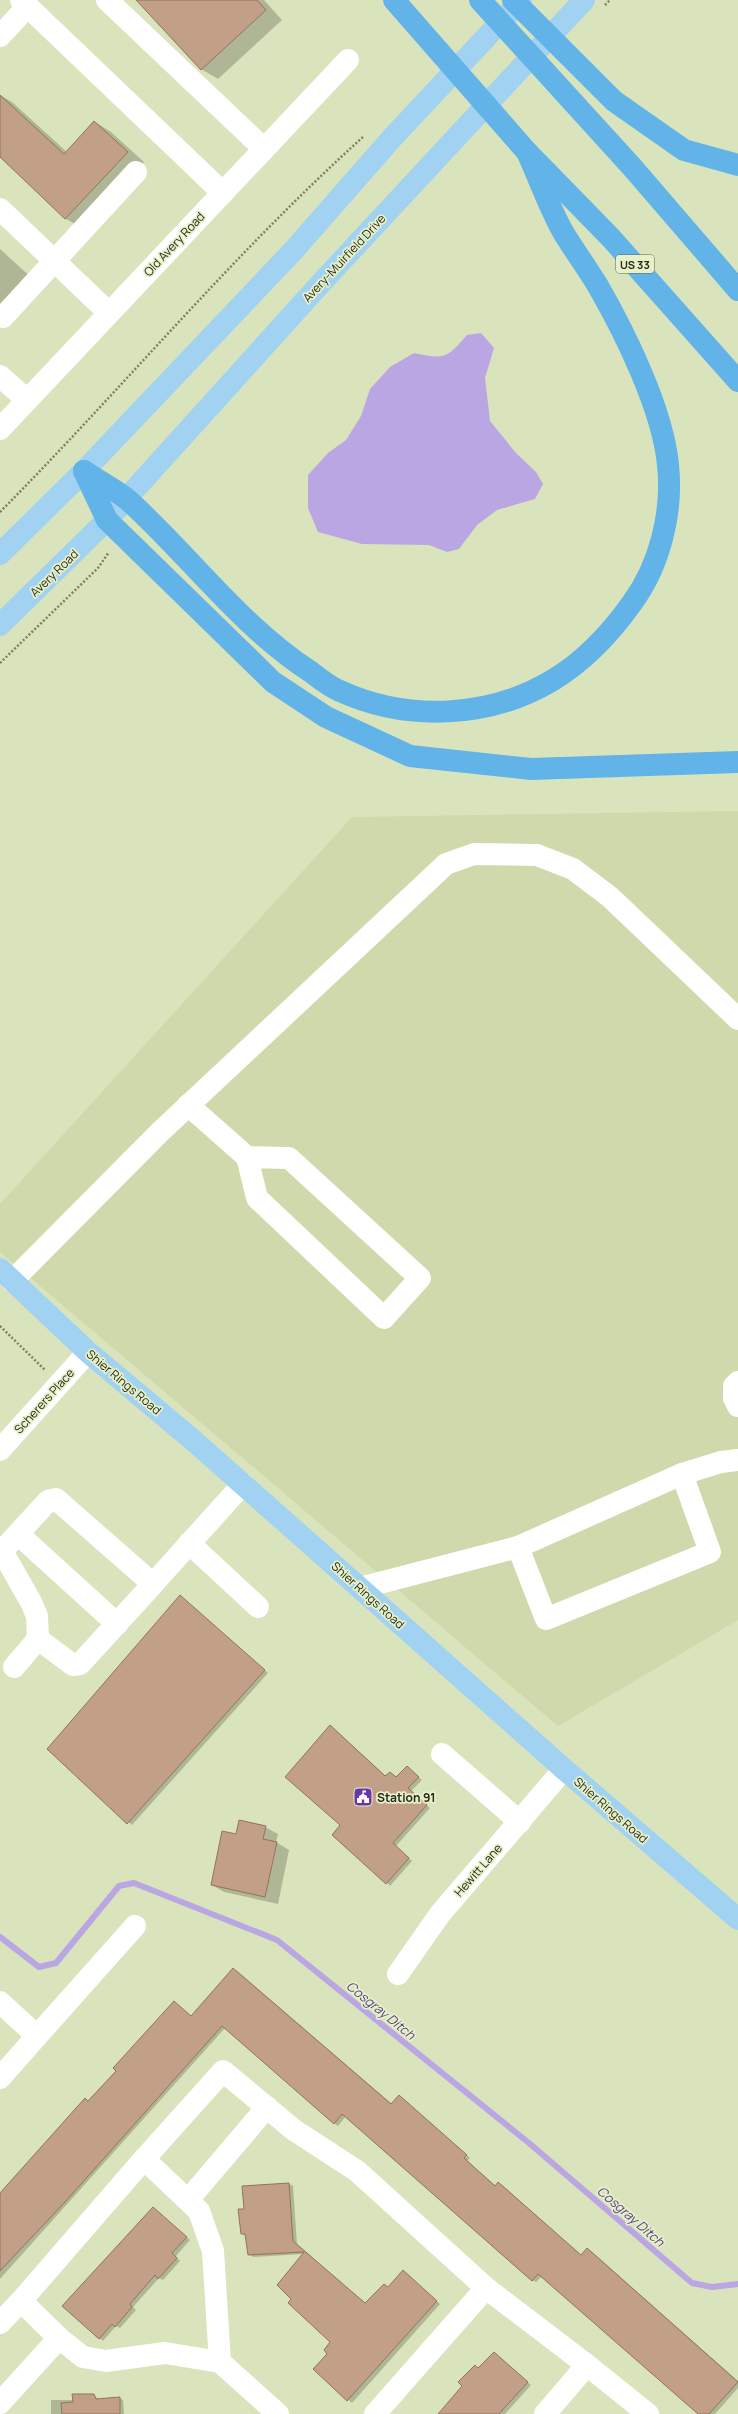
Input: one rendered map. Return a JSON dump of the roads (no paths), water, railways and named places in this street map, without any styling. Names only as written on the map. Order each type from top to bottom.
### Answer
[{"type":"highway","name":"US 33","points":[[394,0],[527,152],[611,238],[738,381]]},
{"type":"highway","points":[[480,0],[632,167],[738,290]]},
{"type":"highway","points":[[513,0],[614,101],[684,150],[738,165]]},
{"type":"highway","points":[[84,472],[126,499],[242,616],[289,658],[339,691],[378,705],[419,712],[457,712],[494,705],[531,693],[562,674],[598,646],[642,589],[654,564],[664,530],[668,505],[668,465],[662,431],[631,350],[598,286],[562,230],[527,152]]},
{"type":"highway","points":[[84,472],[107,520],[273,682],[326,717],[410,756],[531,769],[738,762]]},
{"type":"main road","points":[[0,554],[84,472],[293,251],[392,138],[521,0]]},
{"type":"main road","name":"Avery-Muirfield Drive","points":[[107,520],[426,170],[584,0]]},
{"type":"main road","name":"Avery Road","points":[[0,625],[107,520]]},
{"type":"main road","name":"Shier Rings Road","points":[[3,1272],[88,1352],[243,1484],[564,1769],[738,1919]]},
{"type":"street","points":[[107,0],[264,149]]},
{"type":"street","points":[[0,36],[24,3],[223,193]]},
{"type":"street","name":"Old Avery Road","points":[[0,429],[348,60]]},
{"type":"street","points":[[3,317],[136,172]]},
{"type":"street","points":[[0,209],[109,313]]},
{"type":"street","points":[[0,376],[27,400]]},
{"type":"street","points":[[3,1272],[60,1231],[188,1105],[446,864],[474,854],[537,855],[573,869],[610,897],[738,1019]]},
{"type":"street","points":[[188,1105],[247,1157],[257,1198],[384,1318],[420,1278],[289,1158],[247,1157]]},
{"type":"street","name":"Scherers Place","points":[[0,1450],[88,1352]]},
{"type":"street","points":[[738,1382],[734,1386],[734,1398],[738,1406]]},
{"type":"street","points":[[360,1588],[518,1547],[682,1474],[721,1462],[738,1460]]},
{"type":"street","points":[[518,1547],[546,1619],[710,1552],[682,1474]]},
{"type":"street","points":[[38,1639],[73,1665],[80,1664],[243,1484]]},
{"type":"street","points":[[14,1667],[38,1639],[37,1616],[32,1602],[1,1550],[48,1501],[56,1499],[153,1584]]},
{"type":"street","points":[[18,1534],[117,1624]]},
{"type":"street","points":[[189,1543],[258,1607]]},
{"type":"street","points":[[442,1754],[520,1822]]},
{"type":"street","name":"Hewitt Lane","points":[[398,1974],[440,1914],[564,1769]]},
{"type":"street","points":[[0,2078],[135,1926]]},
{"type":"street","points":[[0,2002],[37,2036]]},
{"type":"street","points":[[0,2323],[223,2071],[294,2130],[357,2171],[486,2288],[587,2364],[648,2414]]},
{"type":"street","points":[[188,2200],[267,2107]]},
{"type":"street","points":[[144,2159],[199,2211],[213,2251],[220,2362]]},
{"type":"street","points":[[375,2414],[486,2288]]},
{"type":"street","points":[[21,2301],[59,2338],[83,2357],[106,2361],[165,2353],[220,2362],[278,2414]]},
{"type":"street","points":[[0,2403],[59,2338]]},
{"type":"street","points":[[548,2413],[587,2364]]},
{"type":"waterway","name":"Cosgray Ditch","points":[[0,1937],[39,1967],[56,1963],[119,1886],[134,1883],[277,1940],[529,2143],[692,2283],[712,2287],[738,2284]]},
{"type":"place","name":"Station 91","points":[[363,1797]]}]
